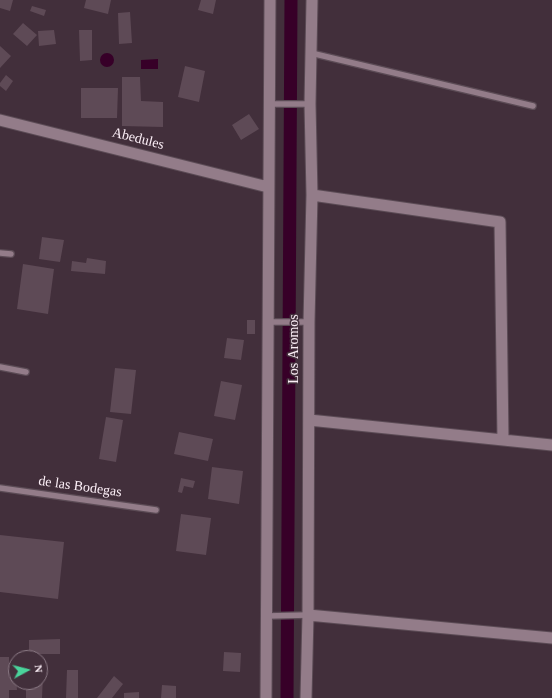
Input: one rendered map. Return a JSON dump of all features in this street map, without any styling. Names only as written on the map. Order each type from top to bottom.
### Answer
[{"type":"street","name":"Los Aromos","points":[[266,698],[270,0]]},
{"type":"street","name":"Los Aromos","points":[[306,698],[308,615],[308,322],[312,195],[310,104],[312,0]]},
{"type":"street","name":"Abedules","points":[[0,120],[268,187]]},
{"type":"street","points":[[312,195],[500,222],[503,440]]},
{"type":"street","points":[[309,420],[552,445]]},
{"type":"street","points":[[308,615],[552,638]]},
{"type":"lane","points":[[311,53],[533,106]]},
{"type":"lane","points":[[269,104],[310,104]]},
{"type":"lane","points":[[0,253],[11,254]]},
{"type":"lane","points":[[267,322],[308,322]]},
{"type":"lane","points":[[0,367],[26,372]]},
{"type":"lane","name":"de las Bodegas","points":[[0,488],[156,510]]},
{"type":"lane","points":[[267,616],[308,615]]},
{"type":"shaded area","points":[[107,53],[112,55],[114,60],[112,65],[107,67],[102,65],[100,60],[102,55]]},
{"type":"shaded area","points":[[158,59],[158,69],[141,69],[141,60]]},
{"type":"building","points":[[0,0],[13,0],[10,11],[0,8]]},
{"type":"building","points":[[86,0],[111,0],[108,14],[84,8]]},
{"type":"building","points":[[201,0],[216,0],[213,14],[198,10]]},
{"type":"building","points":[[32,6],[46,10],[44,16],[30,11]]},
{"type":"building","points":[[130,12],[132,43],[119,44],[118,13]]},
{"type":"building","points":[[23,23],[37,35],[27,46],[13,34]]},
{"type":"building","points":[[54,30],[56,44],[39,46],[38,31]]},
{"type":"building","points":[[79,30],[92,30],[92,60],[80,61]]},
{"type":"building","points":[[0,46],[11,56],[0,68]]},
{"type":"building","points":[[185,66],[205,71],[199,102],[178,97]]},
{"type":"building","points":[[6,75],[13,81],[6,91],[0,86],[0,83]]},
{"type":"building","points":[[122,77],[140,77],[141,101],[163,102],[163,127],[122,126]]},
{"type":"building","points":[[81,88],[118,88],[117,118],[81,118]]},
{"type":"building","points":[[249,114],[259,129],[241,140],[232,125]]},
{"type":"building","points":[[42,237],[64,240],[60,262],[39,259]]},
{"type":"building","points":[[87,258],[106,261],[105,274],[71,271],[72,261],[86,263]]},
{"type":"building","points":[[23,264],[54,269],[48,314],[17,309]]},
{"type":"building","points":[[247,320],[255,320],[255,334],[247,334]]},
{"type":"building","points":[[227,338],[244,340],[241,360],[224,358]]},
{"type":"building","points":[[115,368],[136,370],[131,414],[110,412]]},
{"type":"building","points":[[221,381],[242,385],[235,420],[214,416]]},
{"type":"building","points":[[106,417],[123,420],[116,462],[99,459]]},
{"type":"building","points":[[179,432],[213,439],[208,461],[174,454]]},
{"type":"building","points":[[212,467],[243,471],[239,504],[208,499]]},
{"type":"building","points":[[181,478],[195,481],[193,488],[184,486],[182,493],[178,492]]},
{"type":"building","points":[[181,514],[211,518],[206,555],[176,551]]},
{"type":"building","points":[[0,535],[64,542],[58,599],[0,592]]},
{"type":"building","points":[[60,639],[60,654],[48,654],[48,650],[29,650],[29,640]]},
{"type":"building","points":[[224,652],[241,653],[240,672],[223,671]]},
{"type":"building","points":[[0,657],[8,657],[9,698],[0,698]]},
{"type":"building","points":[[67,670],[78,670],[78,698],[66,698]]},
{"type":"building","points":[[114,676],[123,684],[112,698],[97,698]]},
{"type":"building","points":[[162,685],[176,686],[176,698],[161,698]]},
{"type":"building","points":[[26,690],[42,690],[42,698],[26,698]]},
{"type":"building","points":[[139,692],[139,698],[124,698],[124,693]]},
{"type":"waterway","points":[[287,698],[291,0]]}]
